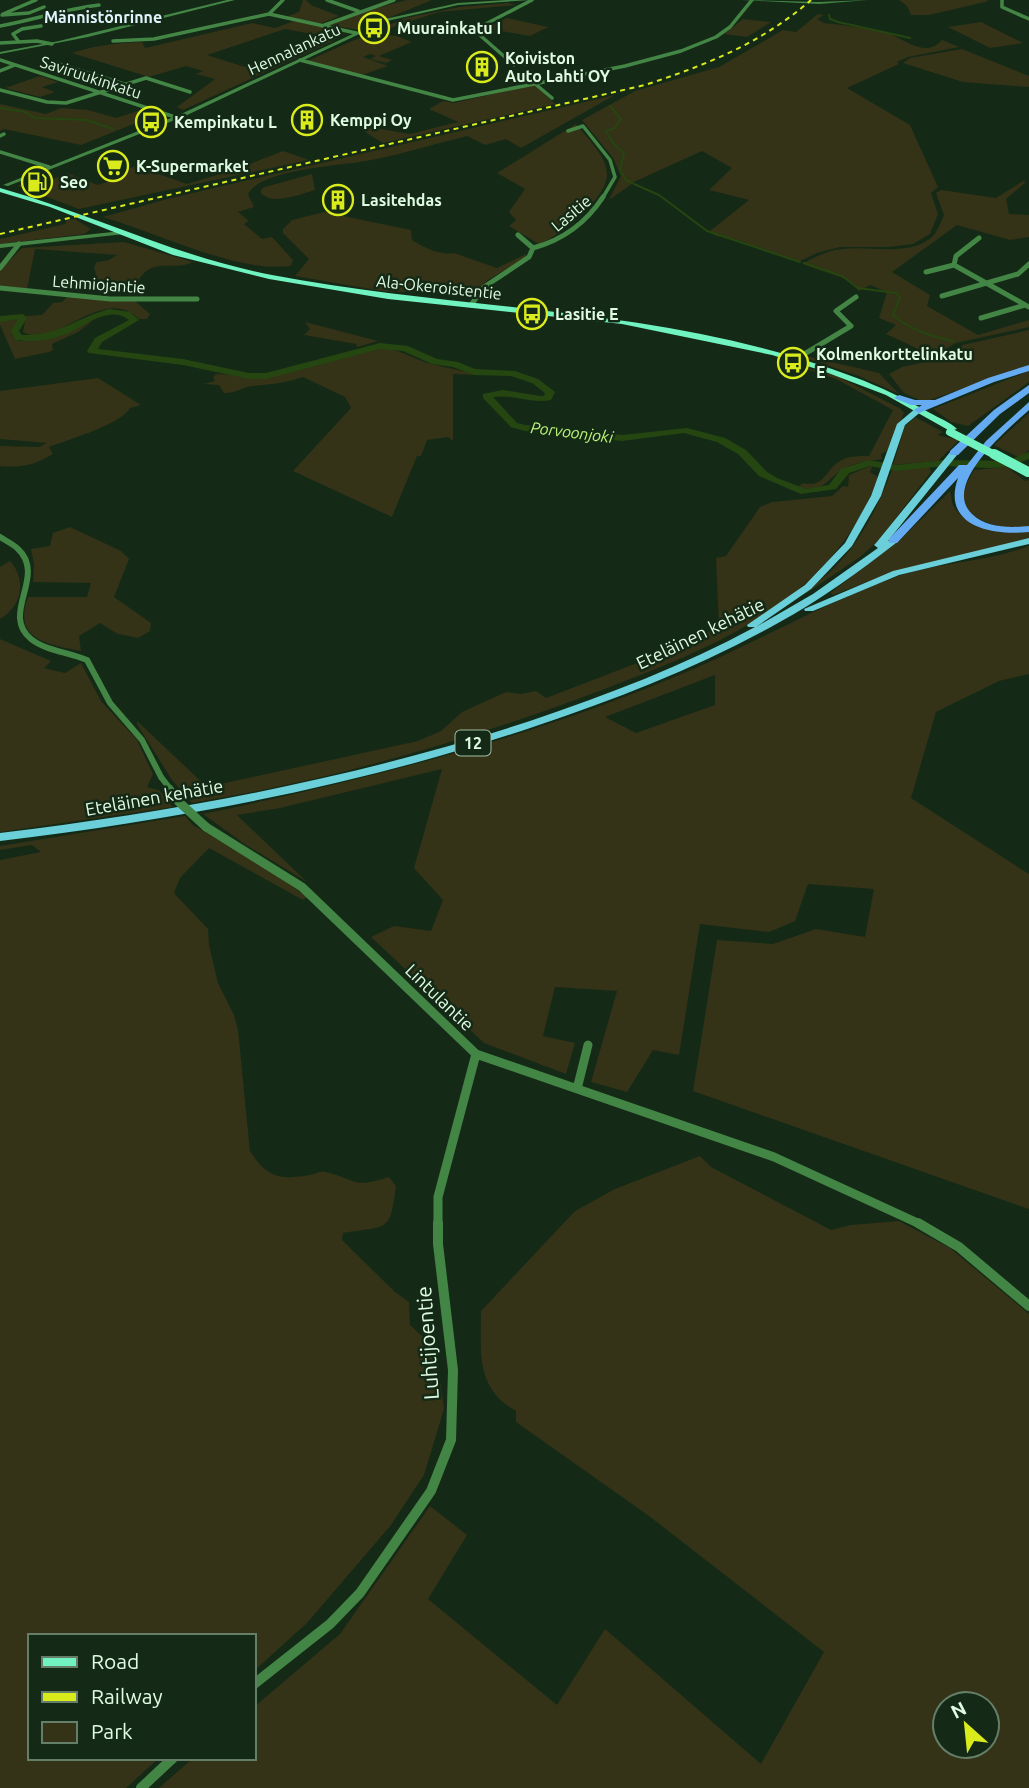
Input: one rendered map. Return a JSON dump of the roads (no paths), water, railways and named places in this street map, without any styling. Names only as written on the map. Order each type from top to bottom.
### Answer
[{"type":"highway","points":[[677,668],[752,625],[814,581],[849,544],[860,528],[882,479],[901,424],[917,411],[1029,368]]},
{"type":"highway","name":"Eteläinen kehätie","points":[[677,668],[783,612],[852,567],[887,536],[954,453],[997,412],[1029,388]]},
{"type":"highway","points":[[899,398],[920,404],[947,398]]},
{"type":"highway","points":[[1029,404],[976,455],[963,472],[956,497],[956,504],[964,514],[988,527],[1011,530],[1029,528]]},
{"type":"highway","name":"Eteläinen kehätie","points":[[0,838],[142,818],[312,785],[540,718],[677,668],[789,614],[842,580],[893,541],[963,472]]},
{"type":"highway","points":[[677,668],[877,580],[918,567],[1029,541]]},
{"type":"main road","name":"Ala-Okeroistentie","points":[[2,185],[20,195],[206,262],[285,281],[362,294],[570,314],[649,326],[796,359],[899,398],[917,411]]},
{"type":"main road","name":"Ala-Okeroistentie","points":[[861,382],[1029,471]]},
{"type":"street","points":[[1,15],[36,0]]},
{"type":"street","points":[[0,53],[52,44],[233,0]]},
{"type":"street","points":[[269,14],[283,0]]},
{"type":"street","points":[[327,0],[358,10]]},
{"type":"street","points":[[322,26],[358,10],[394,0]]},
{"type":"street","points":[[514,65],[474,30],[530,0]]},
{"type":"street","name":"Hennalankatu","points":[[2,185],[195,108],[398,16],[424,9],[488,1],[530,0]]},
{"type":"street","points":[[743,0],[866,0]]},
{"type":"street","points":[[300,60],[445,99],[625,66],[698,45],[730,27],[752,0]]},
{"type":"street","points":[[1002,0],[1002,7],[1029,19]]},
{"type":"street","points":[[0,26],[44,18],[69,9],[99,5]]},
{"type":"street","points":[[1,15],[29,13],[44,6]]},
{"type":"street","points":[[113,41],[155,39],[269,14],[356,33]]},
{"type":"street","points":[[19,42],[13,34],[16,30],[41,26]]},
{"type":"street","points":[[0,43],[42,41],[52,44]]},
{"type":"street","name":"Saviruukinkatu","points":[[0,60],[173,117]]},
{"type":"street","points":[[46,60],[124,84]]},
{"type":"street","points":[[0,71],[16,65]]},
{"type":"street","points":[[0,90],[61,104],[146,78],[191,92]]},
{"type":"street","points":[[533,82],[552,98]]},
{"type":"street","name":"Lasitie","points":[[471,305],[484,287],[522,264],[533,248],[556,242],[602,203],[615,177],[610,160],[583,125],[568,131]]},
{"type":"street","points":[[0,152],[48,167]]},
{"type":"street","points":[[91,221],[102,229],[96,236]]},
{"type":"street","points":[[80,239],[119,232]]},
{"type":"street","points":[[0,246],[80,239],[119,232]]},
{"type":"street","points":[[518,235],[533,248]]},
{"type":"street","points":[[954,265],[956,256],[979,238]]},
{"type":"street","points":[[0,268],[19,244]]},
{"type":"street","points":[[942,296],[1018,275],[1029,264]]},
{"type":"street","points":[[926,272],[954,265],[1028,306]]},
{"type":"street","name":"Lehmiojantie","points":[[0,288],[110,299],[197,299]]},
{"type":"street","points":[[796,359],[851,326],[836,311],[856,297]]},
{"type":"street","points":[[981,318],[1028,306]]},
{"type":"street","name":"Lintulantie","points":[[0,537],[22,549],[28,563],[29,578],[19,616],[23,632],[38,644],[87,660],[110,702],[142,740],[161,776],[185,808],[206,827],[302,887],[477,1054],[774,1157],[929,1228],[959,1247],[1029,1306]]},
{"type":"street","points":[[577,1089],[587,1045]]},
{"type":"street","name":"Luhtijoentie","points":[[256,1682],[330,1624],[360,1593],[432,1491],[451,1440],[453,1370],[438,1244],[438,1197],[477,1054]]},
{"type":"street","points":[[141,1788],[171,1760]]},
{"type":"waterway","points":[[829,15],[830,19],[838,22],[910,38]]},
{"type":"waterway","points":[[610,106],[621,119],[615,128],[606,131],[613,143],[624,153],[620,170],[626,180],[632,183]]},
{"type":"waterway","points":[[0,108],[25,112],[35,118],[87,120],[113,129]]},
{"type":"waterway","points":[[634,184],[659,195],[707,231],[800,262]]},
{"type":"waterway","points":[[804,263],[842,276],[858,288],[896,293],[900,297],[893,315],[921,332],[953,341]]},
{"type":"waterway","name":"Porvoonjoki","points":[[0,319],[20,316],[23,318],[15,331],[19,338],[36,338],[59,334],[100,315],[119,311],[135,320],[98,340],[92,351],[183,362],[249,376],[266,376],[380,346],[405,348],[435,362],[455,364],[474,372],[512,373],[535,381],[550,392],[548,398],[540,399],[503,393],[486,396],[514,425],[622,438],[684,430],[721,440],[742,452],[763,474],[805,492],[832,487],[845,471],[869,463],[896,468],[945,463],[989,465],[1009,464],[1029,455]]},
{"type":"railway","points":[[0,234],[645,85],[690,69],[753,41],[811,0]]},
{"type":"place","name":"Muurainkatu I","points":[[374,28]]},
{"type":"place","name":"Koiviston Auto Lahti OY","points":[[482,67]]},
{"type":"place","name":"Kemppi Oy","points":[[307,120]]},
{"type":"place","name":"Kempinkatu L","points":[[151,122]]},
{"type":"place","name":"K-Supermarket","points":[[113,166]]},
{"type":"place","name":"Seo","points":[[37,182]]},
{"type":"place","name":"Lasitehdas","points":[[338,200]]},
{"type":"place","name":"Lasitie E","points":[[532,314]]},
{"type":"place","name":"Kolmenkorttelinkatu E","points":[[793,363]]},
{"type":"district","name":"Männistönrinne","points":[[103,17]]}]
